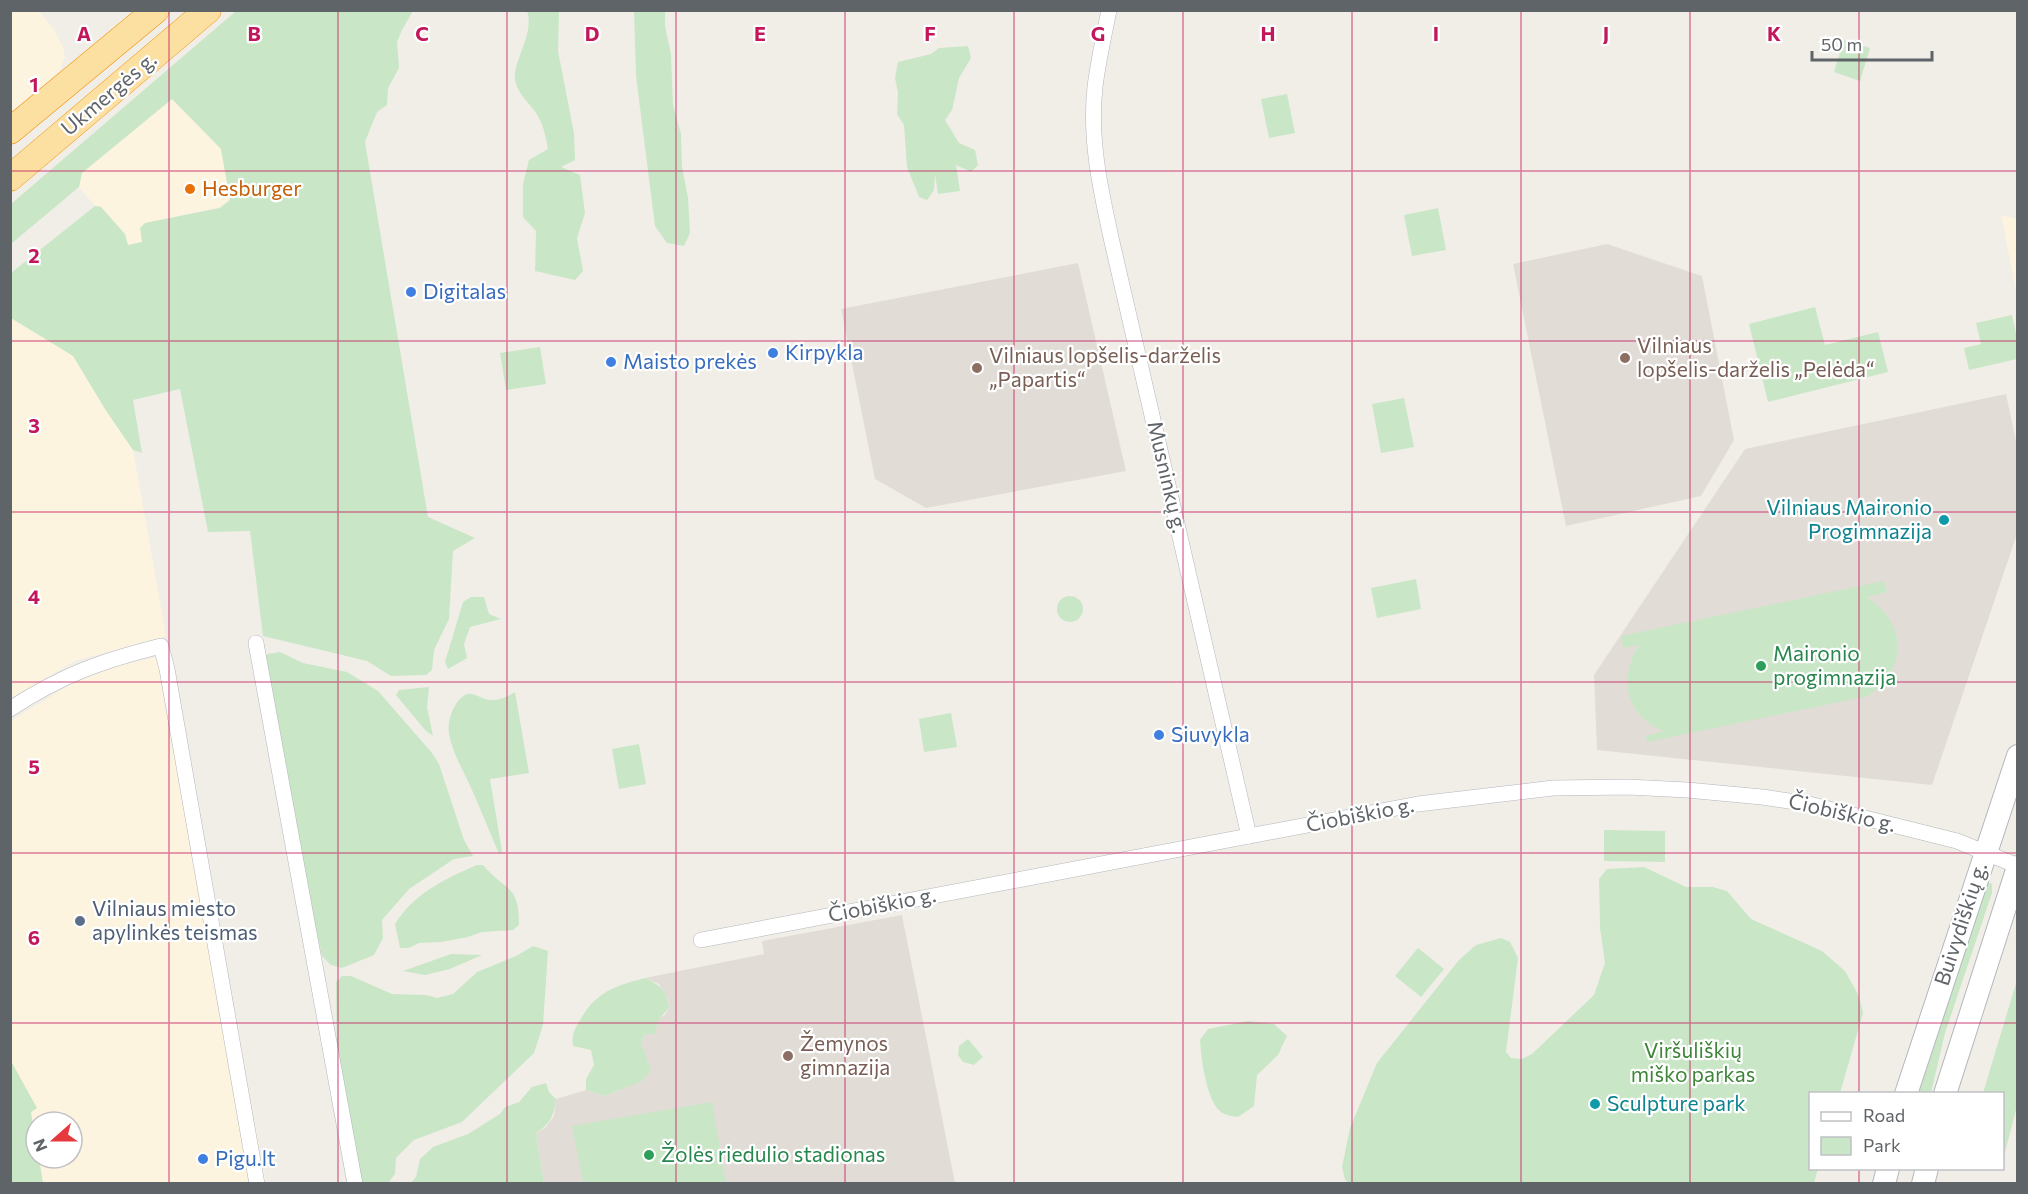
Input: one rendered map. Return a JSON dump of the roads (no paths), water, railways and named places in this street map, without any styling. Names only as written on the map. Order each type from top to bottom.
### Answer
[{"type":"highway","name":"Ukmergės g.","points":[[10,131],[156,10]]},
{"type":"highway","name":"Ukmergės g.","points":[[10,178],[208,10]]},
{"type":"main road","name":"Buivydiškių g.","points":[[1907,1092],[2018,756]]},
{"type":"main road","name":"Buivydiškių g.","points":[[1946,1092],[2018,866]]},
{"type":"street","name":"Musninkų g.","points":[[1109,10],[1095,88],[1093,123],[1099,174],[1112,242],[1249,836]]},
{"type":"street","points":[[256,643],[355,1184]]},
{"type":"street","points":[[10,709],[56,681],[76,672],[127,654],[161,646],[167,669],[257,1184]]},
{"type":"street","name":"Čiobiškio g.","points":[[701,940],[1418,804],[1553,789],[1628,787],[1708,792],[1809,804],[1948,839],[2018,866]]},
{"type":"place","name":"Hesburger","points":[[190,189]]},
{"type":"place","name":"Digitalas","points":[[411,292]]},
{"type":"place","name":"Kirpykla","points":[[773,353]]},
{"type":"place","name":"Vilniaus lopšelis-darželis „Pelėda“","points":[[1625,358]]},
{"type":"place","name":"Maisto prekės","points":[[611,362]]},
{"type":"place","name":"Vilniaus lopšelis-darželis „Papartis“","points":[[977,368]]},
{"type":"place","name":"Vilniaus Maironio Progimnazija","points":[[1944,520]]},
{"type":"place","name":"Maironio progimnazija","points":[[1761,666]]},
{"type":"place","name":"Siuvykla","points":[[1159,735]]},
{"type":"place","name":"Vilniaus miesto apylinkės teismas","points":[[80,921]]},
{"type":"place","name":"Žemynos gimnazija","points":[[788,1056]]},
{"type":"place","name":"Sculpture park","points":[[1595,1104]]},
{"type":"place","name":"Žolės riedulio stadionas","points":[[649,1155]]},
{"type":"place","name":"Pigu.lt","points":[[203,1159]]},
{"type":"park label","name":"Viršuliškių miško parkas","points":[[1693,1063]]}]
